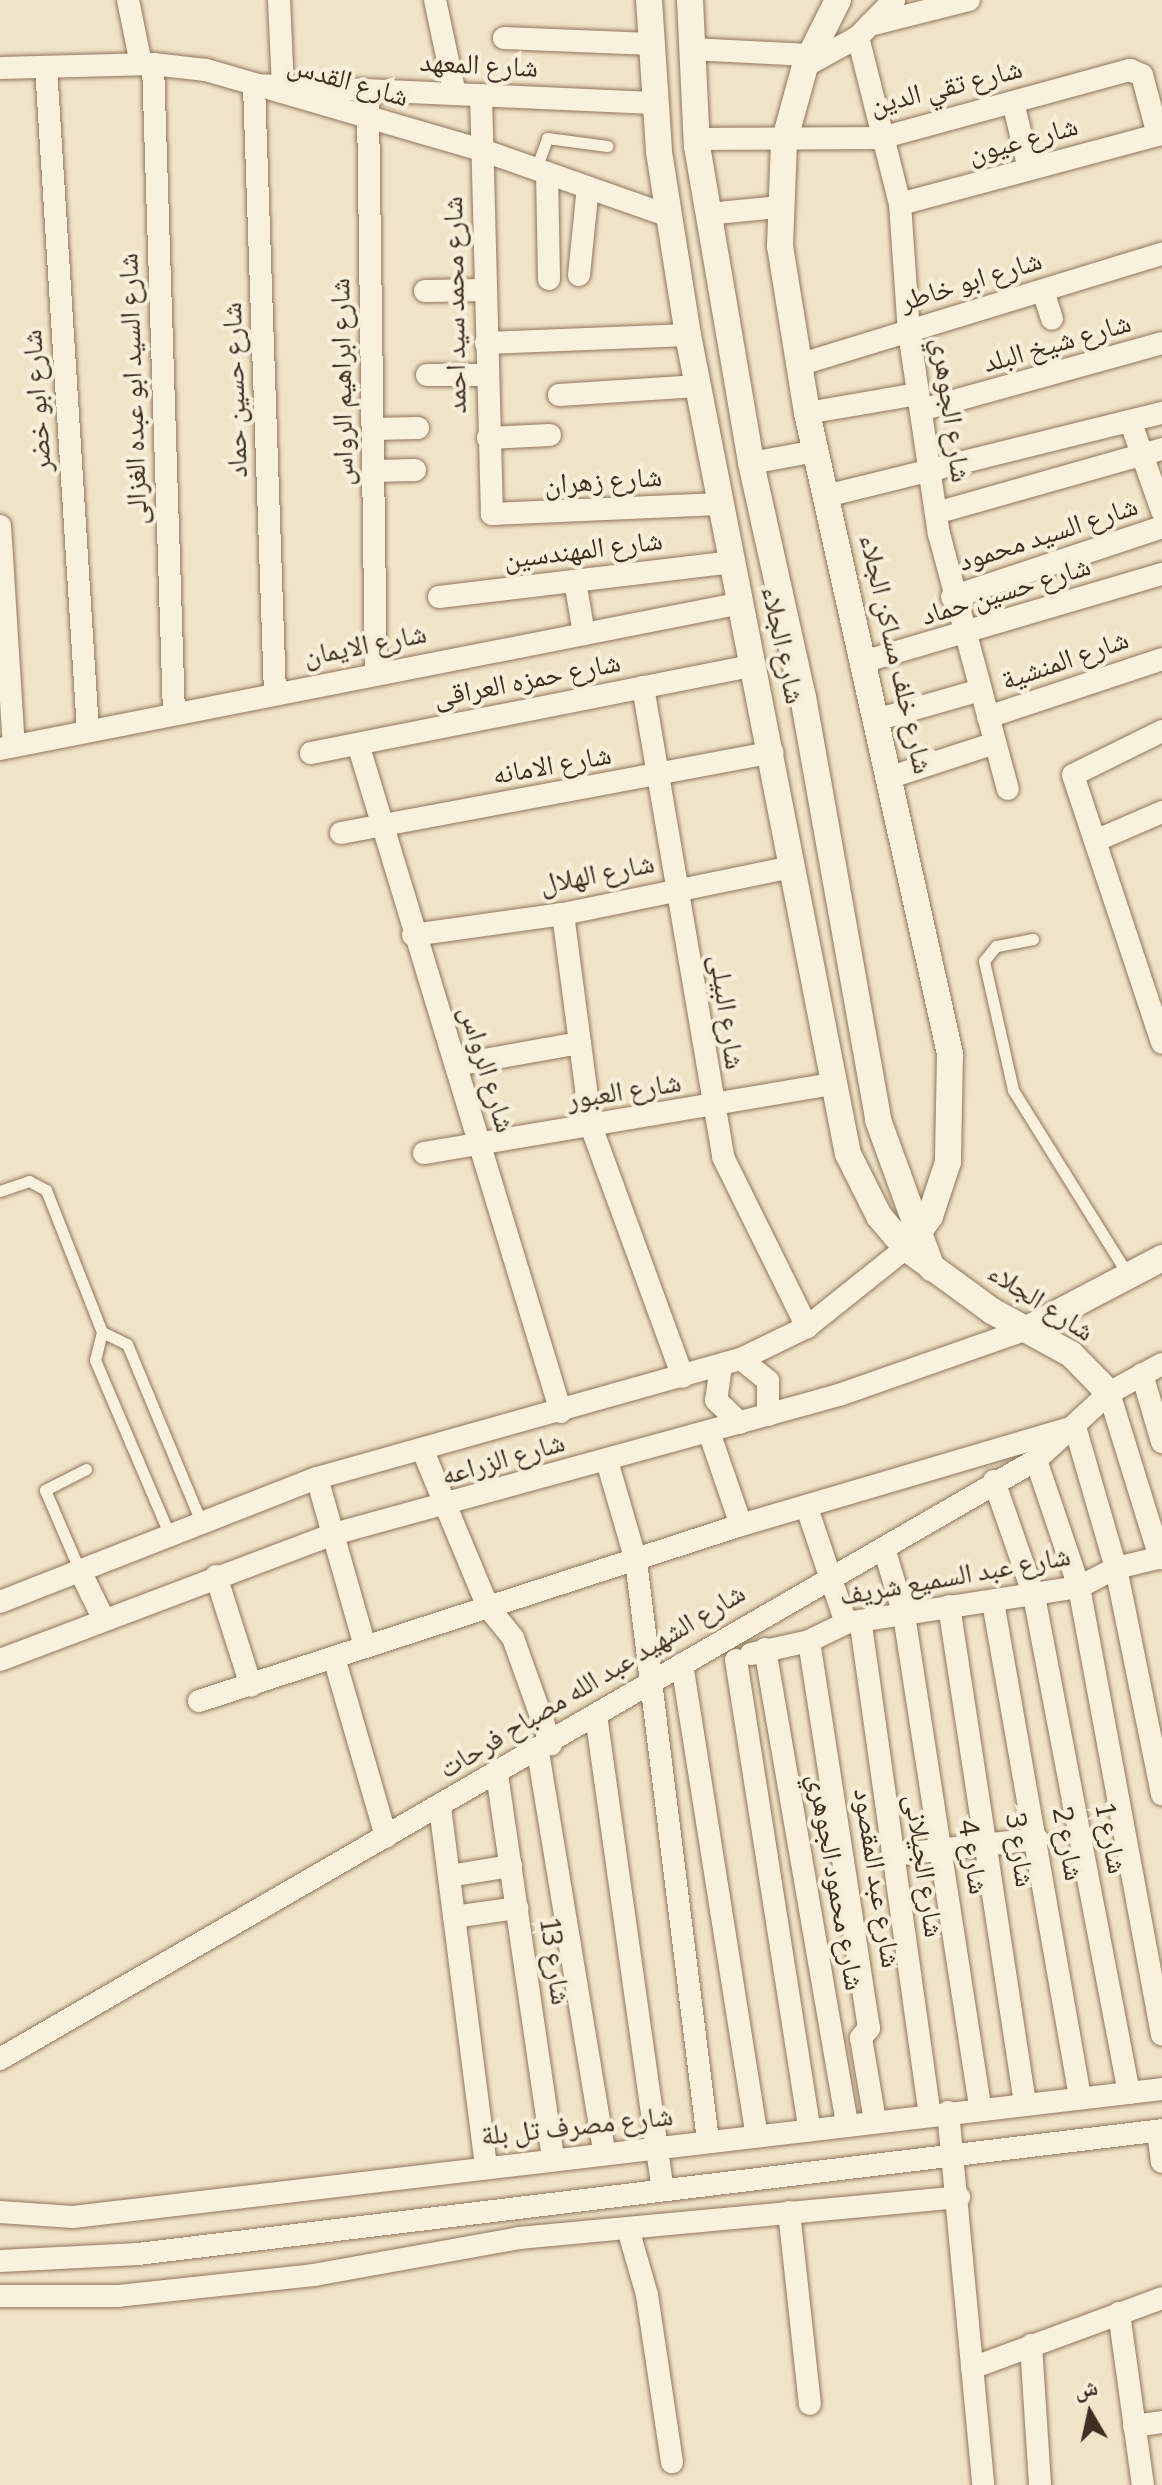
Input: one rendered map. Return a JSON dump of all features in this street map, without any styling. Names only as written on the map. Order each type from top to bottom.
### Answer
[{"type":"street","name":"شارع السيد ابو عبده الغزالى","points":[[128,0],[147,64],[174,713]]},
{"type":"street","points":[[279,0],[283,87]]},
{"type":"street","points":[[435,0],[455,94]]},
{"type":"street","name":"شارع الجلاء","points":[[649,0],[653,103],[688,335],[772,752],[832,1084],[848,1154],[879,1216],[912,1241],[934,1271],[1071,1354],[1109,1393]]},
{"type":"street","name":"شارع الجلاء","points":[[690,0],[697,142],[751,463],[827,823],[878,1120],[912,1241]]},
{"type":"street","name":"شارع خلف مساكن الجلاء","points":[[838,0],[807,60],[784,142],[779,207],[798,365],[807,413],[879,719],[953,1097],[943,1185],[912,1241]]},
{"type":"street","points":[[864,31],[894,0]]},
{"type":"street","points":[[691,49],[807,60],[864,31],[969,0]]},
{"type":"street","name":"شارع الجوهري","points":[[864,31],[881,138],[900,204],[909,332],[936,513],[952,597],[1008,789]]},
{"type":"street","points":[[504,38],[651,44]]},
{"type":"street","name":"شارع القدس","points":[[0,68],[147,64],[254,85],[482,150],[669,216]]},
{"type":"street","name":"شارع ابو خضر","points":[[46,67],[88,731]]},
{"type":"street","name":"شارع تقي الدين","points":[[697,142],[881,138],[1135,70],[1160,134]]},
{"type":"street","name":"شارع المعهد","points":[[254,85],[653,103]]},
{"type":"street","name":"شارع حسين حماد","points":[[254,85],[275,693]]},
{"type":"street","name":"شارع ابراهيم الرواس","points":[[368,90],[376,674]]},
{"type":"street","name":"شارع محمد سيد احمد","points":[[481,95],[492,514]]},
{"type":"street","points":[[1013,102],[1029,169]]},
{"type":"street","name":"شارع عيون","points":[[900,204],[1160,134]]},
{"type":"street","points":[[659,152],[697,142]]},
{"type":"street","points":[[542,171],[549,279]]},
{"type":"street","points":[[579,275],[588,187]]},
{"type":"street","points":[[707,214],[779,207]]},
{"type":"street","name":"شارع ابو خاطر","points":[[798,365],[1162,254]]},
{"type":"street","points":[[425,291],[484,290]]},
{"type":"street","points":[[1043,291],[1052,319]]},
{"type":"street","points":[[486,343],[688,335]]},
{"type":"street","name":"شارع شيخ البلد","points":[[807,413],[919,402],[1162,343]]},
{"type":"street","points":[[427,375],[486,375]]},
{"type":"street","points":[[559,395],[698,386]]},
{"type":"street","points":[[826,496],[930,473],[1162,413]]},
{"type":"street","points":[[1131,423],[1152,452],[1162,511]]},
{"type":"street","points":[[373,429],[418,428]]},
{"type":"street","points":[[488,438],[550,435]]},
{"type":"street","points":[[751,463],[816,451]]},
{"type":"street","points":[[936,513],[1152,452]]},
{"type":"street","points":[[373,471],[415,470]]},
{"type":"street","name":"شارع زهران","points":[[492,514],[720,504]]},
{"type":"street","points":[[0,526],[7,747]]},
{"type":"street","name":"شارع السيد محمود","points":[[952,597],[1162,527]]},
{"type":"street","name":"شارع المهندسين","points":[[439,597],[733,562]]},
{"type":"street","name":"شارع حسين حماد","points":[[866,661],[964,638],[1162,574]]},
{"type":"street","points":[[575,581],[584,634]]},
{"type":"street","name":"شارع الايمان","points":[[7,747],[742,603]]},
{"type":"street","name":"شارع المنشية","points":[[988,717],[1162,659]]},
{"type":"street","name":"شارع حمزه العراقى","points":[[311,753],[754,665]]},
{"type":"street","name":"شارع البيلى","points":[[643,687],[679,888],[711,1108],[733,1182],[807,1327]]},
{"type":"street","points":[[879,719],[980,690]]},
{"type":"street","points":[[1162,731],[1075,771],[1162,1043]]},
{"type":"street","points":[[891,777],[995,743]]},
{"type":"street","name":"شارع الرواس","points":[[358,744],[385,825],[413,935],[456,1065],[561,1412]]},
{"type":"street","name":"شارع الامانه","points":[[341,833],[659,776],[772,752]]},
{"type":"street","points":[[1095,841],[1162,812]]},
{"type":"street","points":[[786,829],[808,838],[827,823]]},
{"type":"street","name":"شارع الهلال","points":[[413,935],[563,914],[792,867]]},
{"type":"street","points":[[800,911],[818,896],[841,904]]},
{"type":"street","points":[[563,914],[591,1126],[683,1377]]},
{"type":"street","points":[[456,1065],[580,1043]]},
{"type":"street","name":"شارع العبور","points":[[424,1153],[711,1108],[832,1084]]},
{"type":"street","name":"شارع الزراعه","points":[[2,1595],[170,1536],[317,1478],[731,1363],[807,1327],[912,1241]]},
{"type":"street","points":[[1027,1329],[1162,1258]]},
{"type":"street","name":"شارع الزراعه","points":[[0,1660],[102,1616],[330,1535],[443,1507],[928,1369],[1027,1329]]},
{"type":"street","points":[[740,1423],[716,1400],[731,1363],[768,1381],[768,1415]]},
{"type":"street","points":[[1152,1369],[1162,1442]]},
{"type":"street","name":"شارع الشهيد عبد الله مصباح فرحات","points":[[0,2059],[545,1748],[596,1715],[648,1688],[682,1664],[994,1481],[1036,1460],[1109,1393],[1152,1369]]},
{"type":"street","points":[[1109,1393],[1161,1558]]},
{"type":"street","points":[[199,1701],[335,1661],[365,1646],[741,1525],[1075,1427],[1116,1568],[1162,1794]]},
{"type":"street","points":[[709,1432],[741,1525]]},
{"type":"street","points":[[423,1451],[443,1507],[488,1607],[513,1638],[545,1748],[604,2152]]},
{"type":"street","points":[[1036,1460],[1079,1587],[1162,2034]]},
{"type":"street","points":[[607,1461],[636,1561],[648,1688],[708,2141]]},
{"type":"street","points":[[317,1478],[330,1535],[365,1646]]},
{"type":"street","name":"شارع 1","points":[[994,1481],[1034,1596],[1129,2093]]},
{"type":"street","name":"شارع الجيلانى","points":[[807,1508],[829,1579],[853,1624],[939,2114],[954,2155],[983,2485]]},
{"type":"street","name":"شارع 4","points":[[884,1548],[904,1615],[980,2108]]},
{"type":"street","name":"شارع عبد السميع شريف","points":[[736,1660],[765,1649],[809,1641],[853,1624],[1079,1587],[1116,1568],[1161,1558]]},
{"type":"street","points":[[79,1569],[102,1616]]},
{"type":"street","points":[[216,1576],[251,1686]]},
{"type":"street","name":"شارع 2","points":[[993,1602],[1080,2097]]},
{"type":"street","name":"شارع 3","points":[[949,1606],[989,1845],[1025,2103]]},
{"type":"street","name":"شارع عبد المقصود","points":[[809,1641],[869,2028],[861,2038],[875,2121]]},
{"type":"street","points":[[718,1643],[736,1660],[810,2130]]},
{"type":"street","name":"شارع محمود الجوهري","points":[[765,1649],[847,2125]]},
{"type":"street","points":[[335,1661],[386,1837]]},
{"type":"street","points":[[682,1664],[757,2136]]},
{"type":"street","points":[[596,1715],[663,2189]]},
{"type":"street","name":"شارع 13","points":[[497,1774],[553,2158]]},
{"type":"street","points":[[440,1807],[486,2166]]},
{"type":"street","points":[[892,1855],[1037,1839]]},
{"type":"street","points":[[449,1876],[511,1866]]},
{"type":"street","points":[[454,1917],[517,1908]]},
{"type":"street","name":"شارع مصرف تل بلة","points":[[0,2212],[73,2217],[604,2152],[1162,2089]]},
{"type":"street","points":[[0,2261],[138,2254],[1160,2130],[1162,2162]]},
{"type":"street","points":[[0,2296],[118,2296],[628,2229],[959,2197]]},
{"type":"street","points":[[789,2212],[810,2404]]},
{"type":"street","points":[[628,2229],[647,2295],[672,2462]]},
{"type":"street","points":[[972,2368],[1162,2298]]},
{"type":"street","points":[[1119,2313],[1143,2485]]},
{"type":"street","points":[[1031,2345],[1040,2485]]},
{"type":"street","points":[[1134,2426],[1162,2422]]},
{"type":"lane","points":[[542,171],[547,138],[607,146]]},
{"type":"lane","points":[[1033,939],[996,946],[984,961],[1013,1090],[1128,1275]]},
{"type":"lane","points":[[0,1191],[29,1181],[46,1190],[102,1332],[95,1360],[170,1536]]},
{"type":"lane","points":[[102,1332],[127,1344],[202,1524]]},
{"type":"lane","points":[[79,1569],[45,1490],[86,1469]]}]
